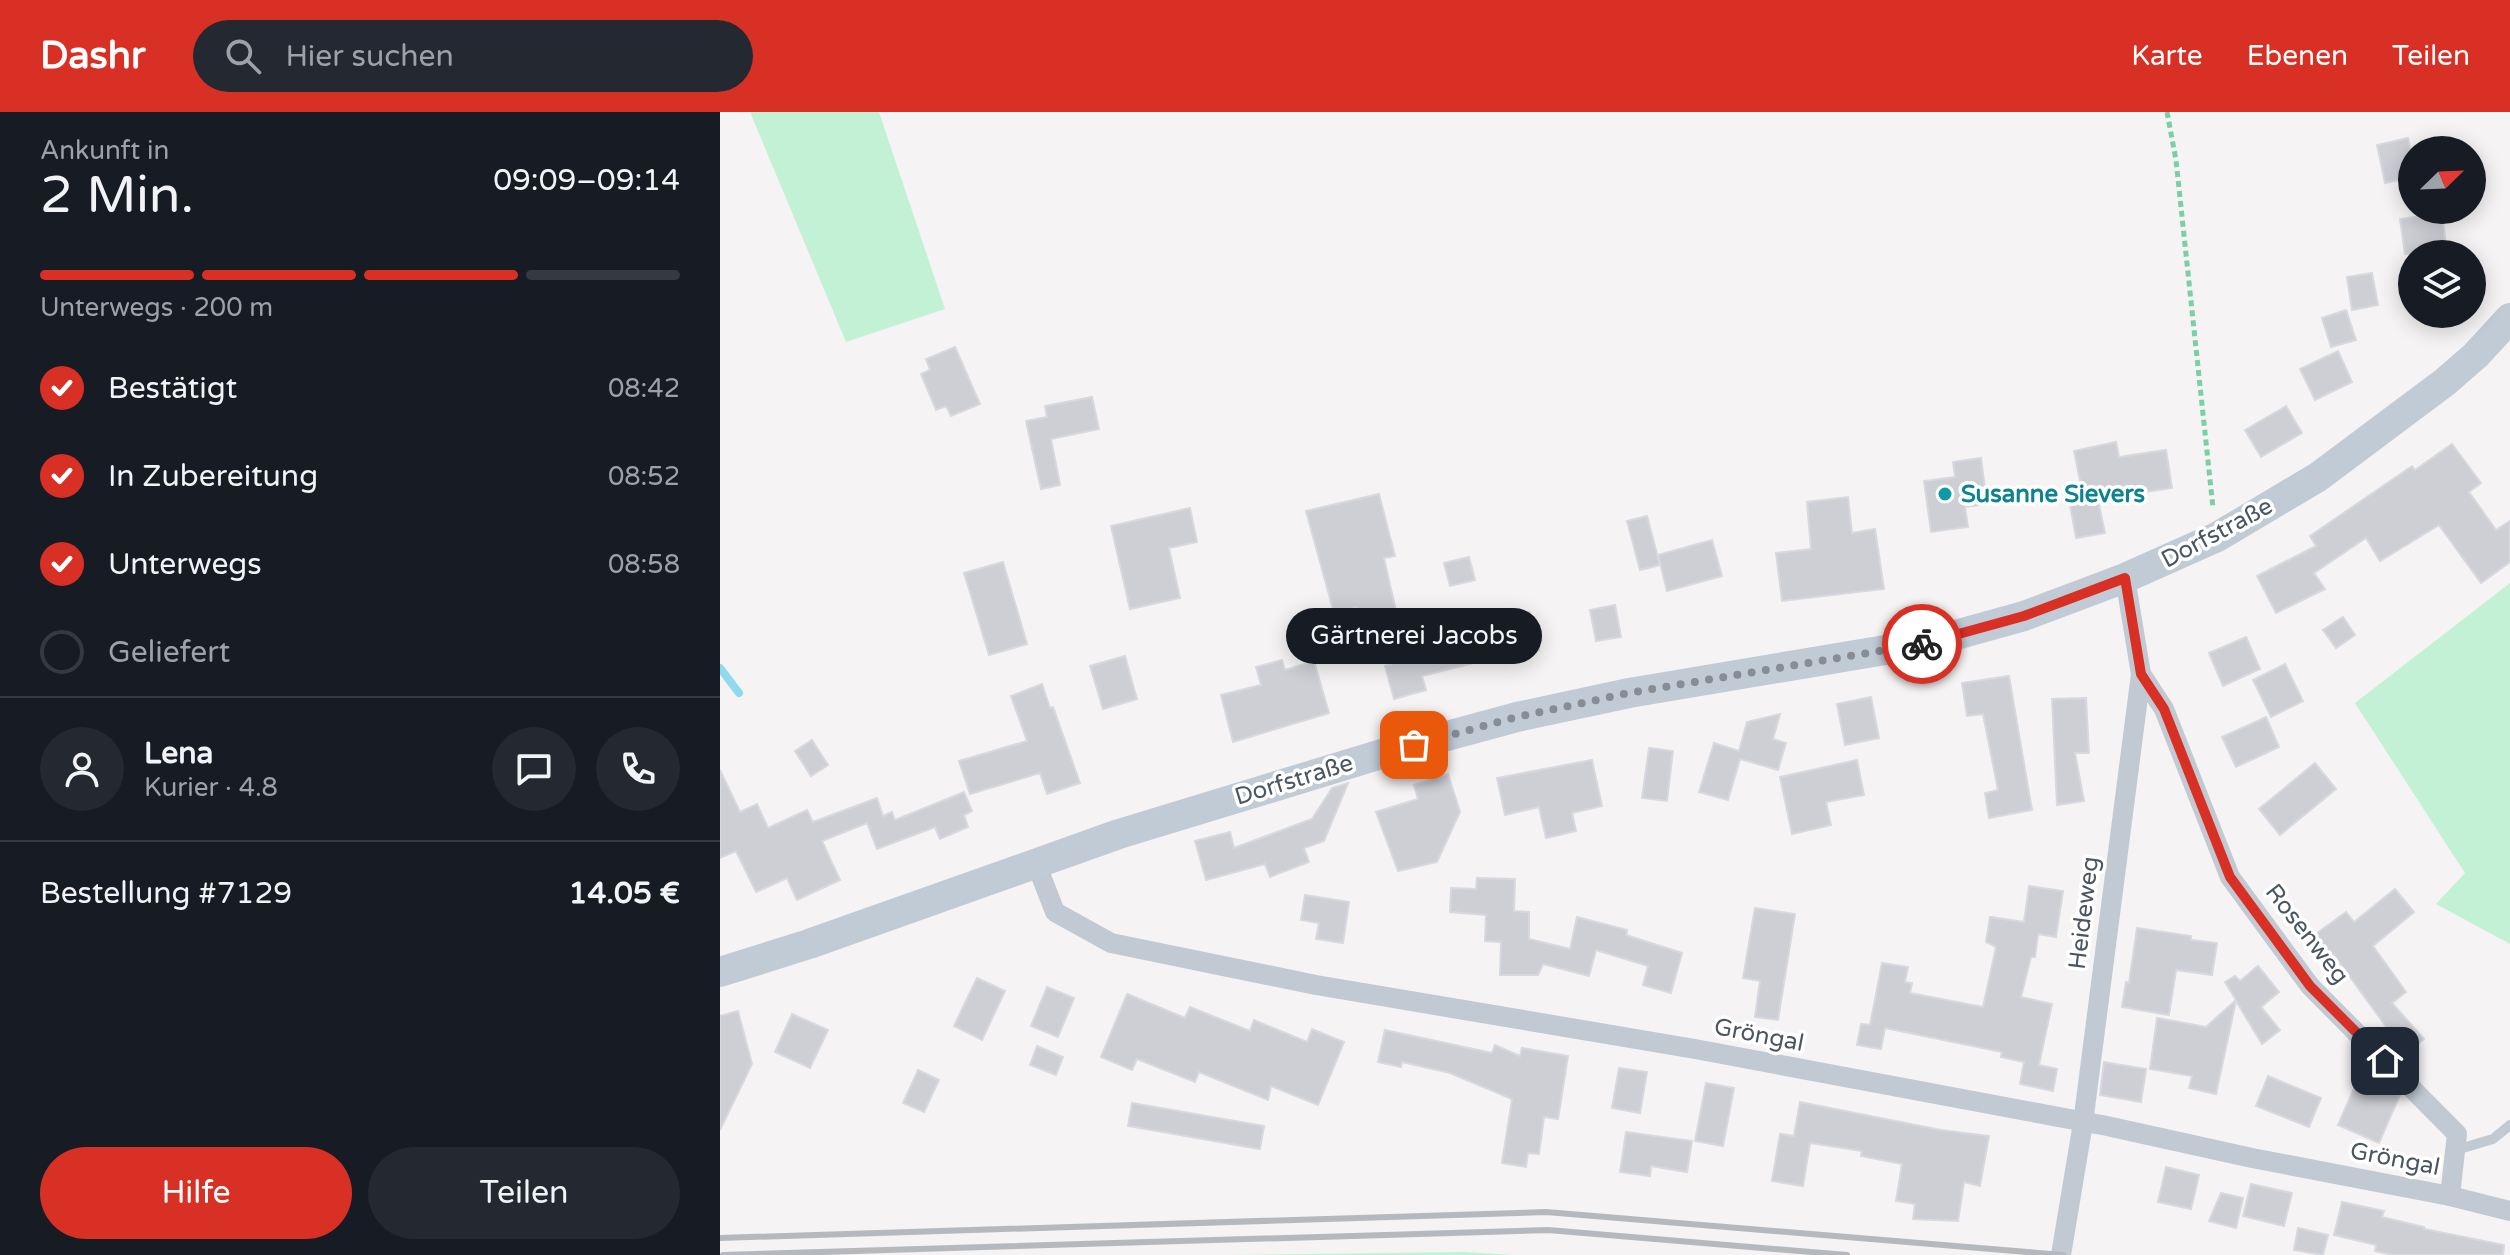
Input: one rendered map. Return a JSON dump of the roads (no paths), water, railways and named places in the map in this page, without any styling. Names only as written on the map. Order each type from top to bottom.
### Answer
[{"type":"main road","name":"Dorfstraße","points":[[720,972],[809,944],[1119,834],[1388,752],[1517,717],[1629,693],[1927,643],[2024,616],[2125,578],[2217,537],[2318,477],[2445,382],[2476,355],[2510,318]]},
{"type":"street","name":"Heideweg","points":[[2061,1255],[2083,1123],[2141,674],[2125,578]]},
{"type":"street","name":"Rosenweg","points":[[2141,674],[2164,709],[2230,877],[2310,986],[2457,1134],[2456,1150]]},
{"type":"street","name":"Gröngal","points":[[1036,863],[1055,912],[1111,943],[1316,985],[1695,1049],[2083,1123],[2450,1196],[2510,1211]]},
{"type":"street","points":[[2450,1196],[2456,1150]]},
{"type":"lane","points":[[2456,1150],[2493,1139],[2510,1125]]},
{"type":"waterway","points":[[720,668],[739,693]]},
{"type":"railway","points":[[720,1238],[1546,1212],[2063,1255]]},
{"type":"railway","points":[[723,1255],[1548,1230],[1847,1255]]},
{"type":"place","name":"Susanne Sievers","points":[[1945,494]]},
{"type":"place","name":"Gärtnerei Jacobs","points":[[1414,745]]}]
